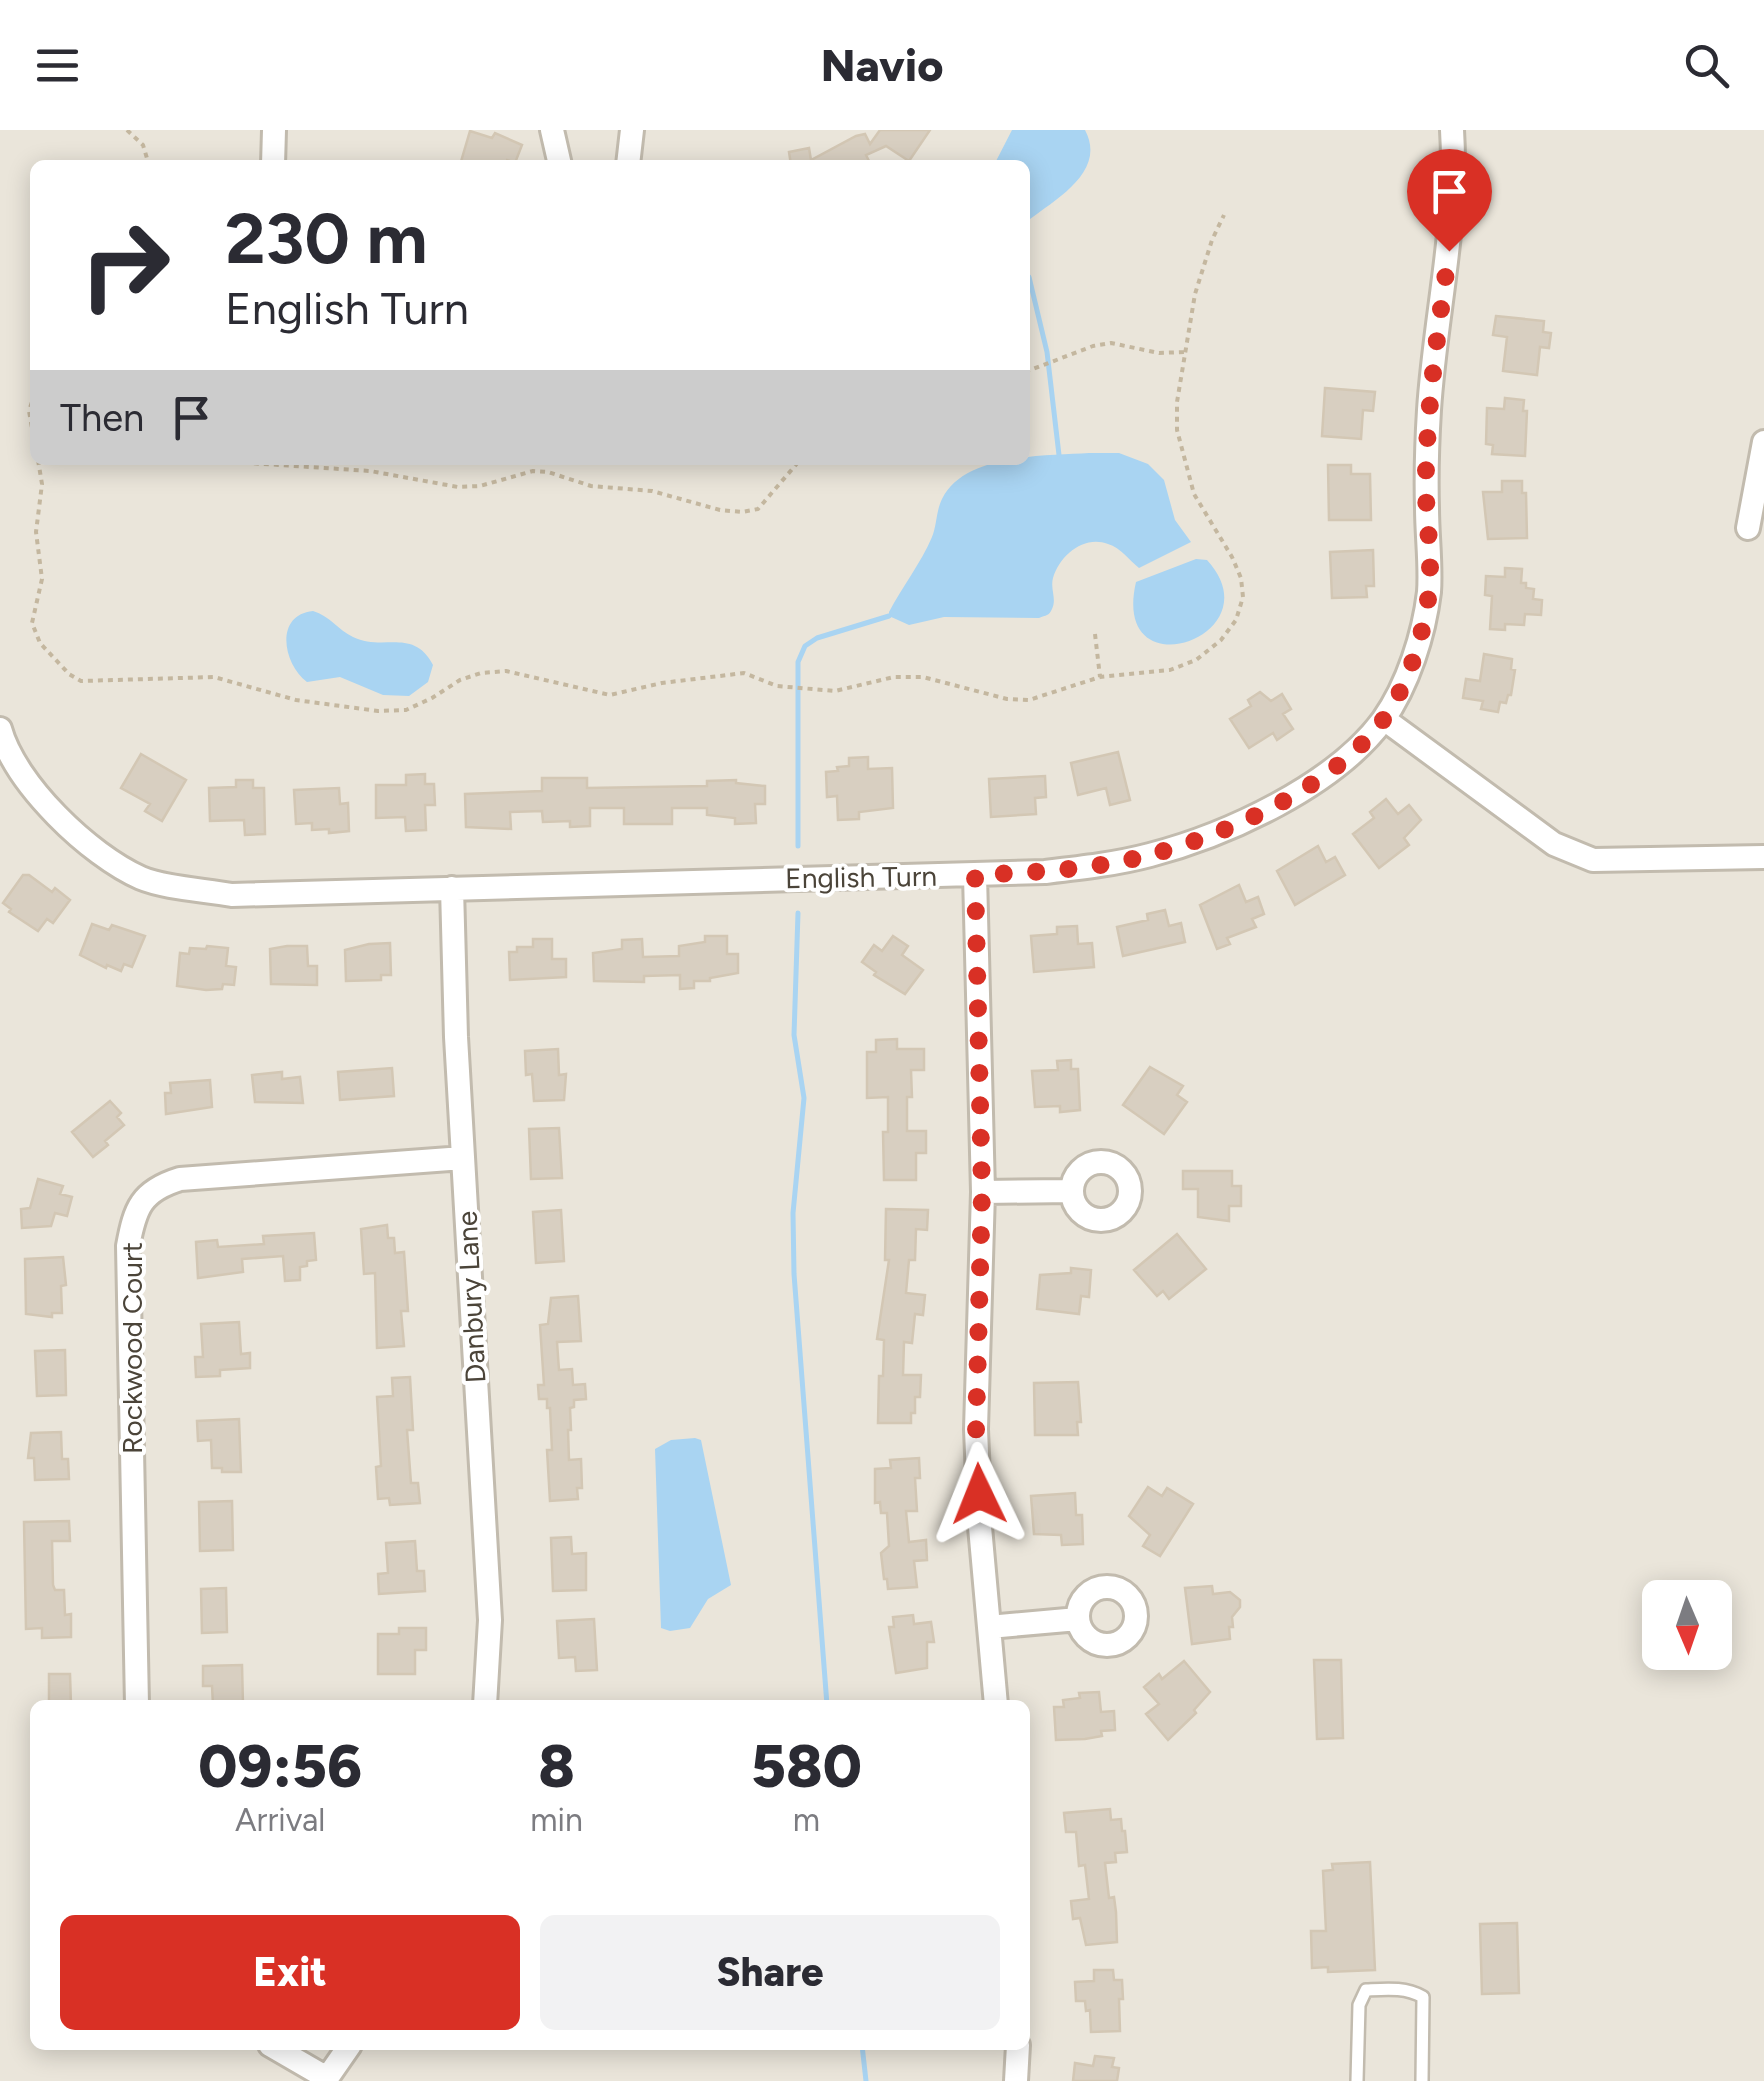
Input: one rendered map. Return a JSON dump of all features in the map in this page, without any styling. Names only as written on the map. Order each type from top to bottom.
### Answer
[{"type":"street","points":[[273,160],[274,130]]},
{"type":"street","points":[[552,130],[559,160]]},
{"type":"street","points":[[629,160],[632,130]]},
{"type":"street","name":"English Turn","points":[[0,734],[44,803],[77,837],[142,878],[232,895],[975,875],[1085,868],[1150,855],[1218,832],[1269,808],[1355,750],[1384,719],[1421,635],[1429,590],[1426,472],[1432,368],[1449,251],[1452,130]]},
{"type":"street","points":[[1748,528],[1764,442]]},
{"type":"street","points":[[1384,719],[1554,844],[1593,860],[1764,857]]},
{"type":"street","points":[[975,875],[982,1192],[976,1428],[996,1700]]},
{"type":"street","name":"Danbury Lane","points":[[452,888],[463,1158],[490,1620],[485,1700]]},
{"type":"street","name":"Rockwood Court","points":[[137,1700],[128,1246],[139,1206],[150,1193],[180,1179],[463,1158]]},
{"type":"street","points":[[982,1192],[1071,1192]]},
{"type":"street","points":[[989,1628],[1078,1619]]},
{"type":"street","points":[[278,2050],[326,2080],[347,2050]]},
{"type":"street","points":[[1016,2081],[1018,2050]]},
{"type":"lane","points":[[1357,2081],[1359,2005],[1366,1990],[1391,1988],[1411,1990],[1423,1997],[1422,2081]]},
{"type":"path","points":[[127,130],[143,145],[148,160]]},
{"type":"path","points":[[39,465],[42,484],[36,532],[42,579],[32,622],[40,643],[69,674],[81,681],[214,677],[296,700],[378,711],[406,710],[460,680],[506,671],[610,695],[662,683],[744,672],[787,688],[836,691],[894,676],[923,678],[1007,700],[1029,700],[1100,676],[1170,670],[1196,660],[1236,620],[1243,597],[1241,578],[1200,506],[1184,466],[1176,402],[1196,294],[1224,215]]},
{"type":"path","points":[[1030,370],[1111,343],[1140,351],[1184,352]]},
{"type":"path","points":[[287,465],[370,470],[458,486],[480,486],[532,470],[591,486],[652,490],[720,510],[742,512],[758,509],[796,465]]},
{"type":"path","points":[[1096,634],[1100,676]]},
{"type":"shaded area","points":[[0,130],[1764,130],[1764,2081],[0,2081]]},
{"type":"water","points":[[1012,130],[1085,130],[1090,145],[1083,173],[1030,219],[1030,160],[997,160]]},
{"type":"water","points":[[1119,453],[1148,464],[1164,480],[1175,520],[1191,542],[1139,568],[1113,546],[1090,542],[1074,549],[1056,570],[1051,611],[1039,618],[944,617],[909,625],[889,616],[928,547],[940,504],[953,484],[987,465],[1030,465],[1030,457]]},
{"type":"water","points":[[1196,559],[1207,560],[1223,587],[1222,611],[1208,630],[1188,642],[1165,644],[1146,637],[1134,616],[1136,582]]},
{"type":"water","points":[[313,611],[364,641],[416,647],[433,665],[428,682],[409,696],[383,695],[340,677],[307,682],[292,664],[286,641],[292,621]]},
{"type":"water","points":[[671,1440],[701,1440],[731,1585],[708,1599],[690,1628],[670,1631],[661,1628],[655,1449]]},
{"type":"building","points":[[880,130],[930,130],[910,160],[886,146],[866,155],[868,160],[811,160],[856,136],[865,134],[870,144]]},
{"type":"building","points":[[470,131],[492,138],[495,133],[522,145],[516,160],[461,160]]},
{"type":"building","points":[[809,148],[811,160],[790,160],[789,152]]},
{"type":"building","points":[[1496,316],[1544,321],[1543,332],[1551,333],[1549,348],[1540,347],[1537,375],[1503,371],[1507,337],[1493,335]]},
{"type":"building","points":[[1325,388],[1375,392],[1373,411],[1363,410],[1361,439],[1322,436]]},
{"type":"building","points":[[1505,398],[1524,400],[1525,456],[1492,454],[1493,445],[1486,444],[1487,408],[1504,409]]},
{"type":"building","points":[[1328,465],[1351,465],[1351,474],[1370,474],[1371,520],[1329,520]]},
{"type":"building","points":[[1502,481],[1522,481],[1527,538],[1488,539],[1483,492],[1502,492]]},
{"type":"building","points":[[1373,550],[1374,586],[1366,586],[1367,597],[1332,598],[1330,552]]},
{"type":"building","points":[[1505,568],[1522,569],[1521,583],[1534,589],[1533,599],[1542,600],[1541,615],[1525,614],[1524,625],[1505,624],[1505,630],[1490,629],[1492,596],[1485,595],[1486,576],[1505,577]]},
{"type":"building","points":[[1484,654],[1512,659],[1511,669],[1515,670],[1511,695],[1506,703],[1500,702],[1498,712],[1481,709],[1483,701],[1463,698],[1466,679],[1480,681]]},
{"type":"building","points":[[1260,692],[1271,701],[1282,694],[1291,709],[1283,714],[1293,729],[1277,740],[1273,733],[1249,748],[1230,719],[1251,706],[1248,700]]},
{"type":"building","points":[[1118,752],[1130,800],[1110,805],[1106,788],[1078,795],[1071,763]]},
{"type":"building","points":[[141,754],[186,780],[162,821],[145,811],[150,804],[121,788]]},
{"type":"building","points":[[868,757],[868,769],[892,768],[893,808],[859,812],[859,819],[838,820],[837,796],[827,797],[826,772],[849,766],[849,758]]},
{"type":"building","points":[[425,774],[425,784],[434,784],[435,805],[425,805],[426,830],[406,831],[405,817],[376,818],[376,785],[406,785],[406,775]]},
{"type":"building","points":[[1045,776],[1046,797],[1035,798],[1036,814],[991,817],[989,779]]},
{"type":"building","points":[[542,778],[587,778],[587,788],[707,786],[707,781],[736,780],[765,786],[765,804],[755,804],[756,823],[735,824],[735,818],[707,815],[707,808],[672,808],[672,824],[624,824],[624,808],[590,808],[590,826],[570,827],[570,821],[543,822],[542,811],[510,812],[511,829],[466,827],[465,794],[542,791]]},
{"type":"building","points":[[236,780],[253,780],[253,788],[264,788],[265,834],[245,835],[244,820],[210,821],[209,788],[236,787]]},
{"type":"building","points":[[339,788],[340,804],[348,803],[349,831],[329,833],[329,829],[312,830],[312,823],[296,824],[294,790]]},
{"type":"building","points":[[1386,799],[1398,814],[1409,805],[1421,820],[1404,838],[1409,845],[1379,868],[1353,834],[1374,818],[1370,812]]},
{"type":"building","points":[[1318,846],[1326,862],[1335,857],[1345,875],[1295,905],[1277,871]]},
{"type":"building","points":[[23,875],[29,875],[52,892],[55,888],[70,900],[53,923],[47,919],[38,931],[9,912],[11,909],[3,903]]},
{"type":"building","points":[[1239,885],[1246,902],[1258,897],[1264,914],[1252,919],[1256,927],[1227,938],[1230,944],[1217,949],[1200,905]]},
{"type":"building","points":[[1165,910],[1169,926],[1181,923],[1185,942],[1123,956],[1117,927],[1148,920],[1147,914]]},
{"type":"building","points":[[92,924],[109,930],[112,925],[145,936],[132,967],[124,964],[121,971],[107,965],[106,968],[80,955]]},
{"type":"building","points":[[1077,926],[1078,944],[1092,943],[1094,967],[1034,972],[1031,936],[1057,934],[1057,927]]},
{"type":"building","points":[[705,936],[727,936],[727,954],[738,954],[738,973],[694,981],[694,988],[680,989],[680,975],[644,976],[644,982],[594,981],[593,953],[622,949],[622,940],[642,939],[643,957],[679,956],[679,946],[705,942]]},
{"type":"building","points":[[893,936],[908,946],[902,955],[923,970],[905,994],[874,975],[876,972],[862,962],[874,945],[882,951]]},
{"type":"building","points":[[533,939],[552,939],[552,959],[566,959],[566,977],[510,980],[509,952],[517,952],[517,947],[533,947]]},
{"type":"building","points":[[390,943],[391,975],[381,975],[381,980],[346,981],[345,950]]},
{"type":"building","points":[[307,946],[308,966],[317,966],[317,985],[271,984],[270,949]]},
{"type":"building","points":[[190,948],[228,948],[226,966],[236,967],[234,985],[206,990],[177,986],[180,953],[189,954]]},
{"type":"building","points":[[897,1039],[897,1049],[924,1049],[924,1070],[911,1070],[912,1097],[907,1097],[907,1131],[926,1131],[926,1153],[916,1153],[916,1180],[884,1180],[883,1132],[888,1132],[888,1097],[867,1098],[867,1052],[876,1052],[876,1040]]},
{"type":"building","points":[[558,1049],[559,1075],[566,1074],[564,1100],[534,1101],[532,1074],[526,1075],[525,1051]]},
{"type":"building","points":[[1071,1060],[1071,1069],[1078,1069],[1080,1110],[1060,1112],[1060,1106],[1035,1107],[1032,1071],[1058,1070],[1057,1061]]},
{"type":"building","points":[[1150,1067],[1183,1086],[1177,1095],[1187,1102],[1164,1134],[1123,1105]]},
{"type":"building","points":[[392,1068],[394,1096],[340,1100],[338,1072]]},
{"type":"building","points":[[282,1072],[282,1079],[300,1077],[303,1103],[255,1102],[252,1075]]},
{"type":"building","points":[[210,1080],[212,1107],[166,1114],[165,1093],[171,1093],[170,1083]]},
{"type":"building","points":[[110,1101],[121,1113],[117,1117],[124,1125],[93,1157],[72,1132]]},
{"type":"building","points":[[559,1128],[562,1178],[531,1179],[529,1129]]},
{"type":"building","points":[[1183,1171],[1232,1171],[1232,1186],[1241,1186],[1241,1206],[1229,1206],[1229,1221],[1198,1217],[1198,1189],[1183,1189]]},
{"type":"building","points":[[38,1179],[63,1186],[60,1194],[72,1197],[67,1216],[55,1213],[51,1226],[22,1228],[21,1209],[30,1208]]},
{"type":"building","points":[[886,1209],[928,1210],[927,1230],[916,1229],[915,1260],[909,1260],[906,1293],[925,1295],[923,1315],[915,1314],[912,1343],[904,1342],[903,1375],[921,1375],[920,1397],[915,1397],[911,1423],[878,1423],[884,1340],[877,1339],[889,1260],[885,1260]]},
{"type":"building","points":[[561,1210],[564,1261],[536,1263],[533,1212]]},
{"type":"building","points":[[387,1225],[388,1238],[394,1238],[395,1253],[404,1252],[408,1311],[401,1311],[404,1346],[377,1348],[375,1273],[364,1274],[361,1229]]},
{"type":"building","points":[[314,1233],[316,1260],[300,1267],[300,1280],[285,1281],[283,1256],[242,1259],[243,1272],[198,1278],[196,1242],[217,1240],[218,1247],[264,1244],[263,1236]]},
{"type":"building","points":[[1177,1234],[1206,1269],[1169,1299],[1163,1291],[1157,1296],[1134,1270]]},
{"type":"building","points":[[63,1257],[66,1285],[61,1286],[62,1313],[52,1313],[52,1317],[26,1314],[25,1259]]},
{"type":"building","points":[[1071,1268],[1091,1270],[1089,1297],[1081,1296],[1079,1314],[1037,1309],[1040,1275],[1071,1273]]},
{"type":"building","points":[[578,1296],[581,1341],[557,1342],[559,1370],[572,1369],[573,1385],[585,1384],[586,1399],[574,1400],[568,1430],[569,1460],[581,1459],[582,1488],[577,1488],[578,1499],[550,1501],[550,1408],[547,1399],[539,1399],[538,1385],[544,1385],[540,1325],[548,1324],[551,1298]]},
{"type":"building","points":[[239,1322],[241,1354],[250,1353],[250,1368],[196,1377],[195,1357],[203,1357],[201,1324]]},
{"type":"building","points":[[65,1350],[66,1395],[37,1396],[35,1351]]},
{"type":"building","points":[[410,1377],[413,1430],[407,1430],[411,1483],[418,1483],[420,1503],[390,1505],[389,1498],[378,1499],[376,1467],[381,1466],[377,1397],[393,1396],[392,1378]]},
{"type":"building","points":[[1078,1382],[1078,1435],[1035,1435],[1034,1383]]},
{"type":"building","points":[[239,1419],[241,1472],[212,1468],[211,1440],[198,1441],[197,1421]]},
{"type":"building","points":[[61,1432],[62,1459],[68,1459],[69,1479],[35,1480],[34,1458],[28,1458],[31,1433]]},
{"type":"building","points":[[919,1458],[920,1478],[915,1478],[917,1511],[906,1511],[909,1542],[926,1540],[927,1560],[914,1561],[917,1587],[888,1589],[881,1553],[889,1546],[887,1513],[881,1513],[880,1502],[875,1503],[875,1469],[891,1468],[890,1460]]},
{"type":"building","points":[[1148,1487],[1162,1496],[1167,1488],[1193,1504],[1160,1556],[1143,1546],[1150,1535],[1129,1516]]},
{"type":"building","points":[[1075,1493],[1076,1515],[1082,1515],[1083,1544],[1062,1545],[1061,1535],[1034,1534],[1031,1496]]},
{"type":"building","points":[[232,1501],[233,1550],[200,1551],[199,1502]]},
{"type":"building","points":[[69,1521],[70,1541],[52,1541],[53,1585],[55,1590],[64,1590],[65,1615],[71,1614],[71,1637],[42,1638],[42,1628],[26,1629],[24,1522]]},
{"type":"building","points":[[571,1537],[572,1554],[586,1553],[586,1590],[553,1591],[551,1538]]},
{"type":"building","points":[[415,1541],[417,1571],[424,1571],[425,1591],[379,1594],[378,1574],[388,1573],[386,1543]]},
{"type":"building","points":[[1212,1586],[1213,1594],[1230,1592],[1240,1600],[1232,1617],[1233,1627],[1229,1627],[1230,1639],[1192,1644],[1185,1588]]},
{"type":"building","points":[[226,1588],[227,1632],[202,1633],[201,1589]]},
{"type":"building","points":[[913,1615],[914,1624],[931,1622],[934,1642],[927,1642],[927,1668],[896,1673],[889,1627],[894,1627],[893,1617]]},
{"type":"building","points":[[594,1619],[597,1670],[576,1671],[575,1657],[559,1658],[557,1621]]},
{"type":"building","points":[[399,1628],[426,1628],[426,1650],[415,1650],[415,1674],[378,1674],[378,1634],[399,1634]]},
{"type":"building","points":[[1314,1660],[1341,1660],[1343,1738],[1317,1739]]},
{"type":"building","points":[[1184,1661],[1210,1692],[1194,1710],[1196,1713],[1168,1740],[1146,1714],[1159,1704],[1144,1687],[1159,1674],[1162,1679]]},
{"type":"building","points":[[242,1665],[243,1700],[213,1700],[212,1686],[203,1686],[203,1666]]},
{"type":"building","points":[[49,1674],[70,1674],[71,1700],[49,1700]]},
{"type":"building","points":[[1099,1692],[1101,1712],[1114,1711],[1115,1730],[1101,1731],[1102,1736],[1085,1739],[1056,1740],[1054,1707],[1064,1707],[1063,1700],[1080,1698],[1079,1693]]},
{"type":"building","points":[[1110,1809],[1111,1820],[1121,1819],[1127,1852],[1115,1853],[1116,1862],[1105,1863],[1109,1898],[1114,1897],[1117,1942],[1086,1945],[1080,1918],[1073,1919],[1071,1901],[1089,1899],[1085,1865],[1079,1866],[1076,1832],[1066,1832],[1064,1813]]},
{"type":"building","points":[[1370,1862],[1375,1970],[1328,1972],[1328,1967],[1312,1968],[1311,1931],[1326,1931],[1323,1871],[1333,1870],[1332,1864]]},
{"type":"building","points":[[1517,1923],[1519,1993],[1482,1994],[1480,1924]]},
{"type":"building","points":[[1094,1970],[1113,1970],[1114,1980],[1122,1980],[1120,2031],[1091,2032],[1090,2010],[1086,2011],[1085,2001],[1076,2001],[1075,1982],[1094,1981]]},
{"type":"building","points":[[1095,2056],[1114,2058],[1112,2067],[1119,2068],[1117,2081],[1073,2081],[1075,2063],[1093,2066]]},
{"type":"waterway","points":[[1030,281],[1047,352],[1059,455]]},
{"type":"waterway","points":[[798,846],[798,662],[805,646],[817,638],[889,616]]},
{"type":"waterway","points":[[798,913],[794,1035],[804,1098],[793,1213],[794,1274],[827,1700]]},
{"type":"waterway","points":[[863,2050],[866,2081]]},
{"type":"route","points":[[979,1494],[976,1428],[982,1192],[975,875],[1085,868],[1150,855],[1218,832],[1269,808],[1321,776],[1355,750],[1384,719],[1421,635],[1429,590],[1426,472],[1432,368],[1449,251]]}]
